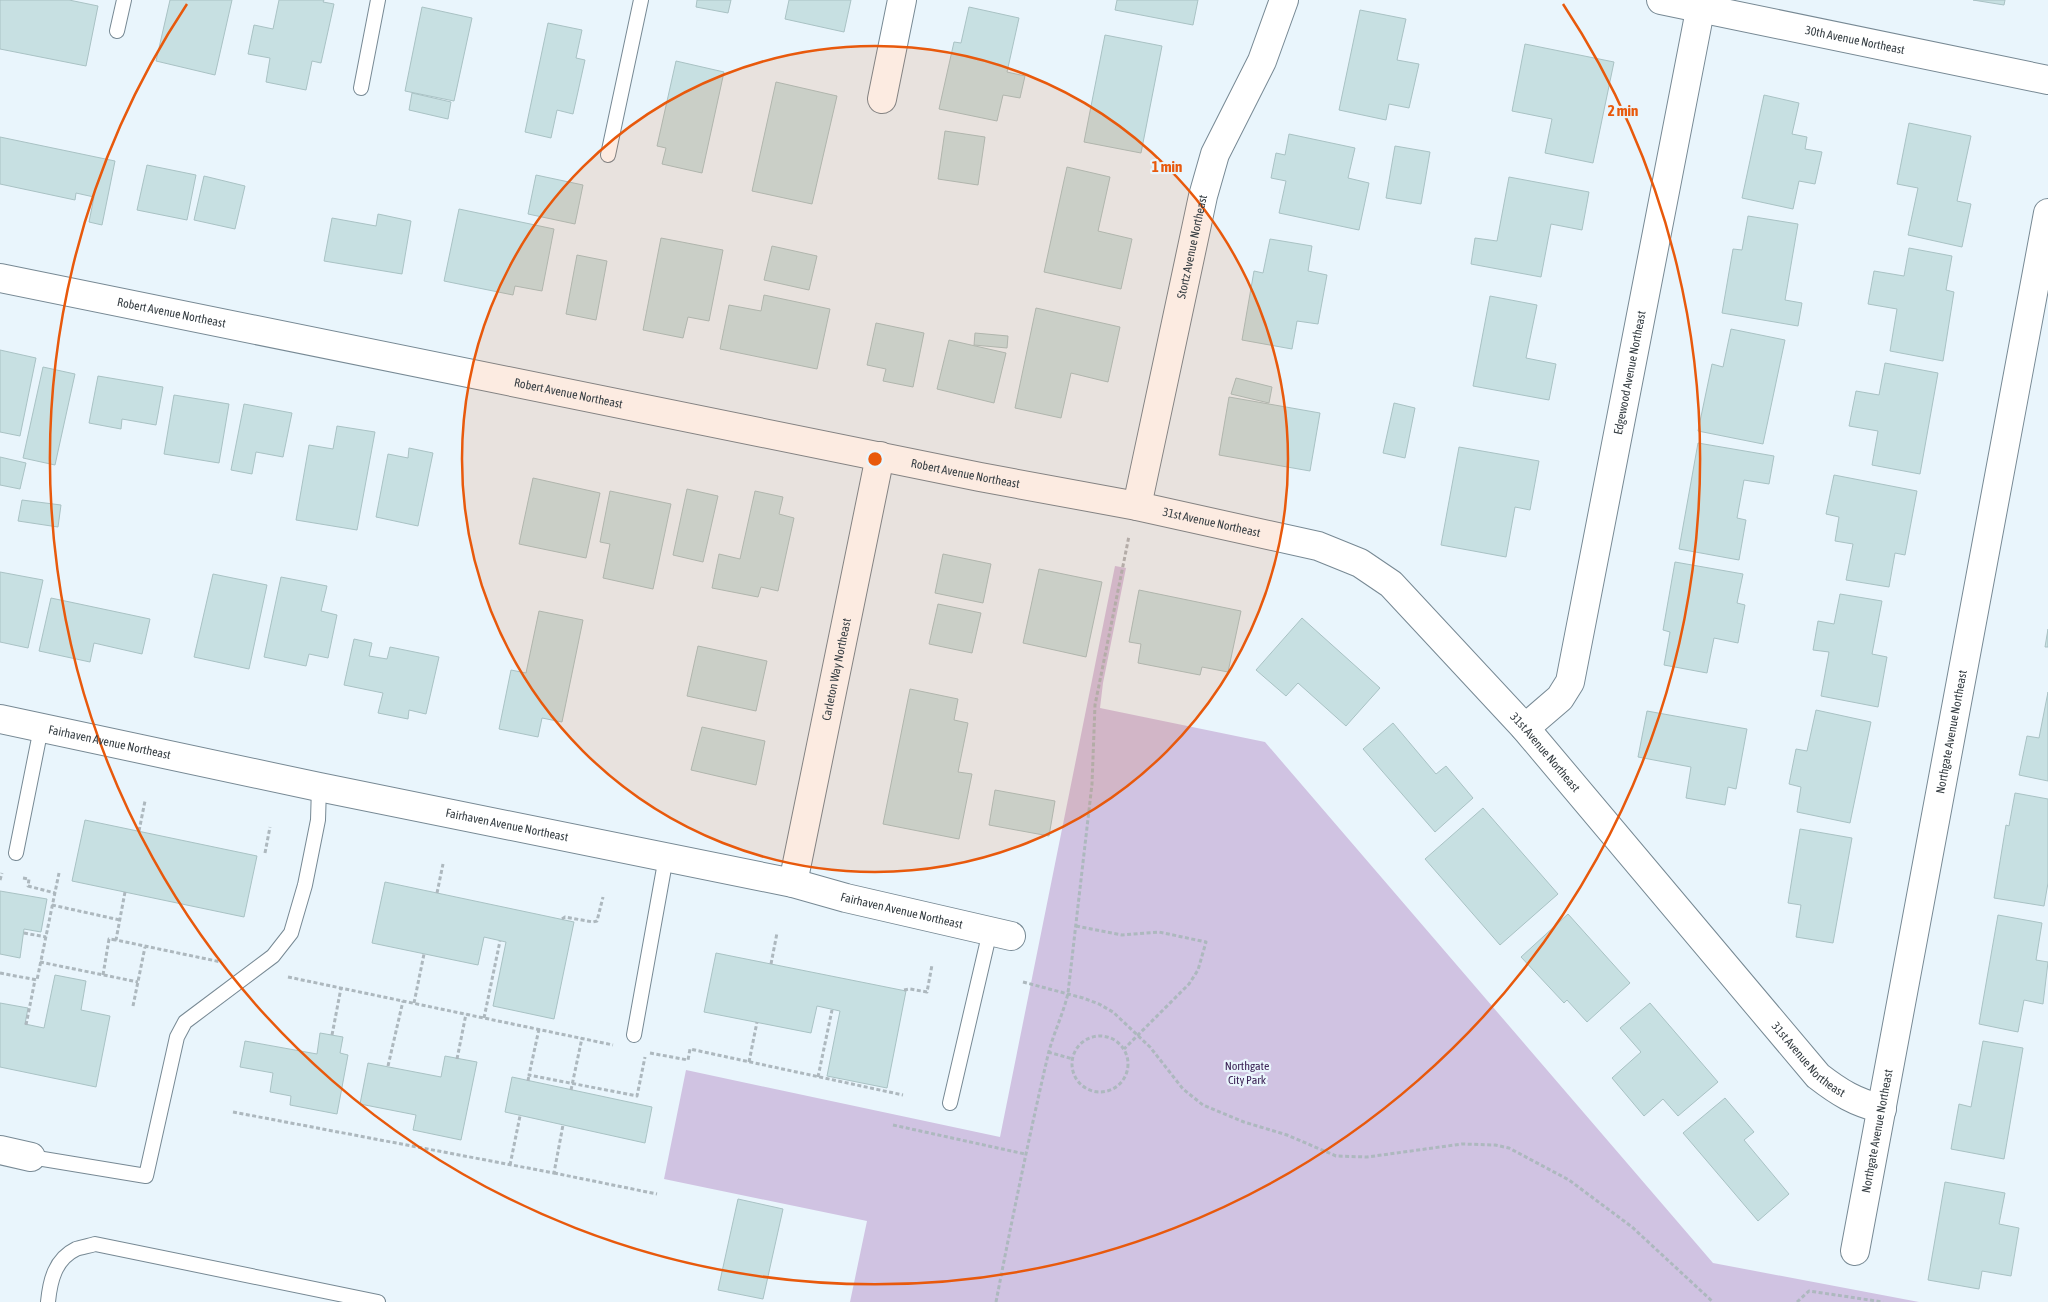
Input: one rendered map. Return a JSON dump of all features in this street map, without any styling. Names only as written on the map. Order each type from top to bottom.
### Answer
[{"type":"street","points":[[882,98],[902,0]]},
{"type":"street","name":"Stortz Avenue Northeast","points":[[1137,506],[1203,196],[1215,154],[1262,61],[1284,0]]},
{"type":"street","name":"30th Avenue Northeast","points":[[1661,0],[1701,4],[2048,80]]},
{"type":"street","name":"Edgewood Avenue Northeast","points":[[1525,728],[1560,698],[1570,682],[1701,4]]},
{"type":"street","name":"Northgate Avenue Northeast","points":[[1855,1251],[2048,213]]},
{"type":"street","name":"Robert Avenue Northeast","points":[[0,278],[880,456],[980,478],[1137,506]]},
{"type":"street","name":"Carleton Way Northeast","points":[[793,883],[880,456]]},
{"type":"street","name":"31st Avenue Northeast","points":[[1137,506],[1318,546],[1360,563],[1391,584],[1525,728],[1818,1076],[1853,1100],[1882,1109]]},
{"type":"street","name":"Fairhaven Avenue Northeast","points":[[0,720],[793,883],[846,898],[1000,933]]},
{"type":"street","points":[[0,1150],[31,1157]]},
{"type":"lane","points":[[117,31],[124,0]]},
{"type":"lane","points":[[361,88],[378,0]]},
{"type":"lane","points":[[608,156],[641,0]]},
{"type":"lane","points":[[16,853],[41,728]]},
{"type":"lane","points":[[31,1157],[146,1176],[178,1038],[185,1022],[273,956],[291,934],[305,885],[315,837],[318,820],[319,787]]},
{"type":"lane","points":[[634,1035],[666,858]]},
{"type":"lane","points":[[950,1103],[1000,933]]},
{"type":"lane","points":[[48,1302],[50,1283],[59,1263],[76,1249],[95,1244],[378,1302]]},
{"type":"path","points":[[996,1302],[1025,1154],[1048,1052],[1064,1014],[1068,993],[1092,784],[1095,705],[1123,560],[1137,506]]},
{"type":"path","points":[[139,831],[144,801]]},
{"type":"path","points":[[265,853],[270,828]]},
{"type":"path","points":[[438,893],[443,864]]},
{"type":"path","points":[[2,873],[11,875]]},
{"type":"path","points":[[26,1024],[59,874]]},
{"type":"path","points":[[20,877],[29,879],[28,886],[55,893]]},
{"type":"path","points":[[116,940],[125,892]]},
{"type":"path","points":[[562,919],[565,917],[597,921],[603,897]]},
{"type":"path","points":[[52,905],[120,920]]},
{"type":"path","points":[[1076,926],[1122,935],[1159,932],[1206,942],[1198,970],[1189,984],[1124,1048]]},
{"type":"path","points":[[771,964],[777,932]]},
{"type":"path","points":[[24,933],[46,937]]},
{"type":"path","points":[[103,975],[109,939],[618,1046]]},
{"type":"path","points":[[484,1018],[500,941]]},
{"type":"path","points":[[133,1006],[146,947]]},
{"type":"path","points":[[414,1003],[424,954]]},
{"type":"path","points":[[40,962],[138,982]]},
{"type":"path","points":[[904,990],[910,989],[927,992],[932,965]]},
{"type":"path","points":[[0,972],[35,980]]},
{"type":"path","points":[[1023,982],[1068,993],[1106,1008],[1150,1048],[1183,1088],[1204,1105],[1244,1122],[1287,1135],[1336,1156],[1367,1157],[1462,1144],[1495,1145],[1509,1148],[1569,1180],[1632,1226],[1713,1302]]},
{"type":"path","points":[[332,1035],[341,988]]},
{"type":"path","points":[[388,1066],[403,1001]]},
{"type":"path","points":[[818,1077],[832,1010]]},
{"type":"path","points":[[457,1059],[466,1014]]},
{"type":"path","points":[[749,1062],[758,1022]]},
{"type":"path","points":[[528,1081],[539,1029]]},
{"type":"path","points":[[1102,1036],[1118,1042],[1124,1048],[1128,1063],[1127,1072],[1118,1086],[1103,1092],[1094,1091],[1079,1081],[1075,1073],[1073,1059],[1079,1046],[1092,1037],[1102,1036]]},
{"type":"path","points":[[571,1090],[582,1038]]},
{"type":"path","points":[[529,1075],[637,1096],[646,1052],[688,1060],[690,1049],[903,1096]]},
{"type":"path","points":[[1048,1052],[1073,1059]]},
{"type":"path","points":[[233,1112],[658,1194]]},
{"type":"path","points":[[510,1165],[520,1116]]},
{"type":"path","points":[[554,1173],[564,1125]]},
{"type":"path","points":[[893,1125],[1025,1154]]},
{"type":"path","points":[[1797,1302],[1802,1300],[1809,1291],[1883,1302]]},
{"type":"green space","name":"Northgate City Park","points":[[1115,566],[1126,568],[1103,683],[1100,708],[1265,742],[1713,1263],[1919,1302],[850,1302],[867,1221],[664,1179],[686,1070],[1000,1137]]},
{"type":"building","points":[[0,0],[69,0],[98,6],[86,66],[0,49]]},
{"type":"building","points":[[170,0],[232,0],[215,75],[156,61]]},
{"type":"building","points":[[279,0],[324,0],[323,2],[334,4],[321,63],[312,61],[306,90],[266,82],[270,58],[248,54],[254,25],[273,29]]},
{"type":"building","points":[[697,0],[731,0],[728,13],[696,7]]},
{"type":"building","points":[[789,0],[851,0],[844,32],[785,19]]},
{"type":"building","points":[[1117,0],[1198,0],[1193,25],[1115,10]]},
{"type":"building","points":[[1973,0],[2005,0],[2004,5]]},
{"type":"building","points":[[422,7],[472,18],[454,101],[405,91]]},
{"type":"building","points":[[969,7],[1019,18],[1007,72],[1025,76],[1020,98],[1003,95],[997,121],[939,109],[954,42],[961,43]]},
{"type":"building","points":[[1360,10],[1406,19],[1397,60],[1419,64],[1409,108],[1389,104],[1386,120],[1339,110]]},
{"type":"building","points":[[548,23],[582,30],[576,58],[585,60],[573,114],[557,110],[551,138],[525,132]]},
{"type":"building","points":[[1105,35],[1162,46],[1141,153],[1084,142]]},
{"type":"building","points":[[1525,44],[1614,62],[1593,163],[1545,153],[1552,119],[1512,111]]},
{"type":"building","points":[[676,61],[724,72],[702,173],[662,164],[666,148],[657,146]]},
{"type":"building","points":[[776,82],[837,96],[812,204],[752,191]]},
{"type":"building","points":[[412,93],[451,102],[448,119],[409,110]]},
{"type":"building","points":[[1764,95],[1799,103],[1792,134],[1807,137],[1805,149],[1822,152],[1815,184],[1799,181],[1793,209],[1742,198]]},
{"type":"building","points":[[1909,123],[1971,136],[1957,201],[1971,204],[1962,247],[1908,235],[1918,188],[1897,184]]},
{"type":"building","points":[[945,131],[985,137],[978,185],[938,179]]},
{"type":"building","points":[[1289,134],[1355,148],[1348,178],[1369,183],[1359,230],[1279,213],[1286,181],[1271,178],[1276,153],[1285,155]]},
{"type":"building","points":[[0,137],[115,161],[102,225],[89,222],[94,197],[76,193],[75,200],[0,184]]},
{"type":"building","points":[[1395,146],[1430,152],[1421,204],[1386,198]]},
{"type":"building","points":[[147,165],[196,175],[187,220],[137,210]]},
{"type":"building","points":[[1067,167],[1110,177],[1098,231],[1132,239],[1121,289],[1044,272]]},
{"type":"building","points":[[536,175],[583,185],[575,224],[528,214]]},
{"type":"building","points":[[204,176],[245,186],[235,229],[194,220]]},
{"type":"building","points":[[1509,177],[1589,192],[1582,230],[1551,224],[1541,277],[1471,264],[1475,238],[1497,241]]},
{"type":"building","points":[[459,209],[554,229],[542,291],[515,286],[513,295],[444,281]]},
{"type":"building","points":[[378,214],[411,221],[402,274],[324,261],[332,218],[376,226]]},
{"type":"building","points":[[1748,216],[1798,224],[1785,300],[1802,303],[1798,326],[1722,313],[1733,249],[1742,250]]},
{"type":"building","points":[[661,238],[723,250],[709,321],[688,317],[683,338],[643,330]]},
{"type":"building","points":[[1270,239],[1312,246],[1308,271],[1327,275],[1318,324],[1297,321],[1292,349],[1242,340],[1254,271],[1263,273]]},
{"type":"building","points":[[772,246],[817,256],[809,290],[764,280]]},
{"type":"building","points":[[1909,248],[1952,256],[1946,290],[1954,292],[1943,361],[1890,351],[1897,309],[1868,304],[1874,271],[1904,276]]},
{"type":"building","points":[[577,255],[607,261],[596,320],[566,314]]},
{"type":"building","points":[[764,295],[830,309],[817,369],[720,349],[729,305],[761,311]]},
{"type":"building","points":[[1490,296],[1537,305],[1526,358],[1556,364],[1549,400],[1473,386]]},
{"type":"building","points":[[1036,308],[1120,327],[1108,382],[1071,373],[1061,418],[1015,408]]},
{"type":"building","points":[[876,323],[924,333],[913,387],[883,381],[886,369],[867,365]]},
{"type":"building","points":[[1731,329],[1785,340],[1763,444],[1698,431],[1712,364],[1723,367]]},
{"type":"building","points":[[975,333],[1008,336],[1007,348],[974,345]]},
{"type":"building","points":[[949,340],[1006,353],[994,403],[937,389]]},
{"type":"building","points":[[0,350],[36,358],[20,436],[0,432]]},
{"type":"building","points":[[1885,363],[1938,373],[1920,474],[1872,465],[1878,431],[1849,426],[1856,391],[1879,395]]},
{"type":"building","points":[[43,367],[75,374],[55,465],[23,458]]},
{"type":"building","points":[[98,376],[163,387],[156,425],[122,419],[121,429],[89,423]]},
{"type":"building","points":[[1236,378],[1272,387],[1269,403],[1231,394]]},
{"type":"building","points":[[174,395],[229,404],[219,463],[164,454]]},
{"type":"building","points":[[1229,397],[1320,413],[1310,471],[1219,455]]},
{"type":"building","points":[[1394,403],[1415,408],[1405,458],[1383,453]]},
{"type":"building","points":[[244,404],[292,413],[283,457],[256,452],[252,474],[231,470]]},
{"type":"building","points":[[337,426],[375,432],[357,530],[296,520],[309,445],[333,449]]},
{"type":"building","points":[[1698,443],[1774,456],[1769,484],[1744,480],[1737,518],[1746,520],[1739,560],[1679,549]]},
{"type":"building","points":[[1459,447],[1539,461],[1530,510],[1515,507],[1506,557],[1441,545]]},
{"type":"building","points":[[409,448],[433,453],[418,526],[376,517],[388,454],[408,458]]},
{"type":"building","points":[[0,457],[26,463],[20,489],[0,485]]},
{"type":"building","points":[[1834,475],[1917,491],[1905,555],[1895,553],[1889,587],[1846,580],[1853,544],[1835,541],[1839,517],[1826,514]]},
{"type":"building","points":[[533,478],[600,493],[586,558],[519,544]]},
{"type":"building","points":[[687,489],[718,496],[703,562],[673,555]]},
{"type":"building","points":[[610,491],[671,504],[653,589],[603,578],[610,544],[600,542]]},
{"type":"building","points":[[755,491],[783,497],[779,514],[794,518],[778,591],[761,587],[758,597],[712,588],[719,554],[740,559]]},
{"type":"building","points":[[22,500],[61,505],[58,527],[18,521]]},
{"type":"building","points":[[943,554],[991,564],[983,603],[935,593]]},
{"type":"building","points":[[1675,562],[1743,574],[1737,603],[1745,605],[1738,643],[1714,638],[1707,673],[1664,665],[1670,632],[1663,630]]},
{"type":"building","points":[[1039,569],[1102,582],[1086,657],[1023,643]]},
{"type":"building","points":[[0,572],[43,580],[28,648],[0,642]]},
{"type":"building","points":[[213,574],[267,585],[249,669],[194,657]]},
{"type":"building","points":[[281,577],[327,586],[321,611],[337,615],[328,658],[309,654],[306,666],[264,657]]},
{"type":"building","points":[[1139,590],[1241,611],[1228,672],[1202,667],[1200,675],[1138,663],[1141,644],[1129,642]]},
{"type":"building","points":[[1840,594],[1882,601],[1872,654],[1887,657],[1878,707],[1821,696],[1829,652],[1813,650],[1818,621],[1834,624]]},
{"type":"building","points":[[51,598],[150,619],[142,654],[94,643],[90,662],[39,651]]},
{"type":"building","points":[[938,604],[981,613],[972,653],[929,644]]},
{"type":"building","points":[[539,611],[583,620],[562,722],[542,718],[538,737],[499,729],[511,670],[526,673]]},
{"type":"building","points":[[1302,618],[1380,688],[1346,726],[1298,683],[1286,696],[1256,670]]},
{"type":"building","points":[[2048,629],[2048,647],[2045,647]]},
{"type":"building","points":[[354,639],[372,643],[369,656],[387,659],[390,647],[439,657],[426,714],[409,710],[408,719],[378,713],[383,693],[344,685]]},
{"type":"building","points":[[698,646],[767,661],[756,711],[687,696]]},
{"type":"building","points":[[910,689],[958,699],[954,720],[968,723],[958,772],[972,774],[959,839],[883,824]]},
{"type":"building","points":[[2048,692],[2048,781],[2019,775],[2027,736],[2039,738]]},
{"type":"building","points":[[1816,710],[1871,722],[1850,823],[1797,812],[1801,787],[1789,784],[1796,749],[1807,751]]},
{"type":"building","points":[[1647,711],[1747,729],[1736,789],[1728,787],[1725,805],[1686,798],[1691,767],[1638,757]]},
{"type":"building","points":[[1393,723],[1436,774],[1446,766],[1473,798],[1435,832],[1363,749]]},
{"type":"building","points":[[702,727],[765,741],[756,785],[691,770]]},
{"type":"building","points":[[995,790],[1055,801],[1049,836],[989,825]]},
{"type":"building","points":[[2015,793],[2048,799],[2048,883],[2044,906],[1994,898],[2006,825],[2009,826]]},
{"type":"building","points":[[1483,808],[1558,894],[1500,945],[1425,859]]},
{"type":"building","points":[[85,820],[257,856],[244,917],[72,881]]},
{"type":"building","points":[[1800,829],[1852,838],[1833,943],[1796,937],[1801,905],[1788,903]]},
{"type":"building","points":[[385,882],[574,922],[554,1019],[493,1006],[506,942],[484,937],[478,965],[372,943]]},
{"type":"building","points":[[0,891],[47,899],[41,932],[24,929],[20,958],[0,954]]},
{"type":"building","points":[[1568,914],[1630,983],[1587,1022],[1567,1000],[1564,1003],[1521,957]]},
{"type":"building","points":[[1998,915],[2042,923],[2036,960],[2048,962],[2043,1004],[2024,1000],[2018,1032],[1979,1024]]},
{"type":"building","points":[[716,953],[906,991],[887,1088],[827,1076],[840,1011],[817,1006],[811,1033],[704,1012]]},
{"type":"building","points":[[55,975],[86,981],[81,1010],[110,1016],[96,1087],[0,1067],[0,1003],[28,1008],[25,1024],[44,1028]]},
{"type":"building","points":[[1650,1003],[1718,1082],[1678,1116],[1663,1099],[1644,1116],[1612,1078],[1641,1052],[1620,1028]]},
{"type":"building","points":[[320,1033],[343,1037],[340,1053],[348,1055],[337,1114],[290,1105],[291,1096],[270,1092],[273,1073],[240,1067],[245,1041],[317,1054]]},
{"type":"building","points":[[1983,1041],[2023,1048],[2004,1159],[1951,1149],[1959,1104],[1971,1107]]},
{"type":"building","points":[[445,1056],[477,1062],[461,1140],[413,1130],[416,1115],[360,1104],[368,1063],[441,1077]]},
{"type":"building","points":[[512,1077],[652,1107],[645,1143],[505,1112]]},
{"type":"building","points":[[1725,1098],[1754,1132],[1744,1140],[1789,1194],[1758,1221],[1683,1133]]},
{"type":"building","points":[[1945,1182],[2005,1193],[1999,1224],[2019,1228],[2011,1276],[1982,1271],[1979,1289],[1928,1280]]},
{"type":"building","points":[[738,1199],[783,1209],[763,1299],[718,1290]]}]
